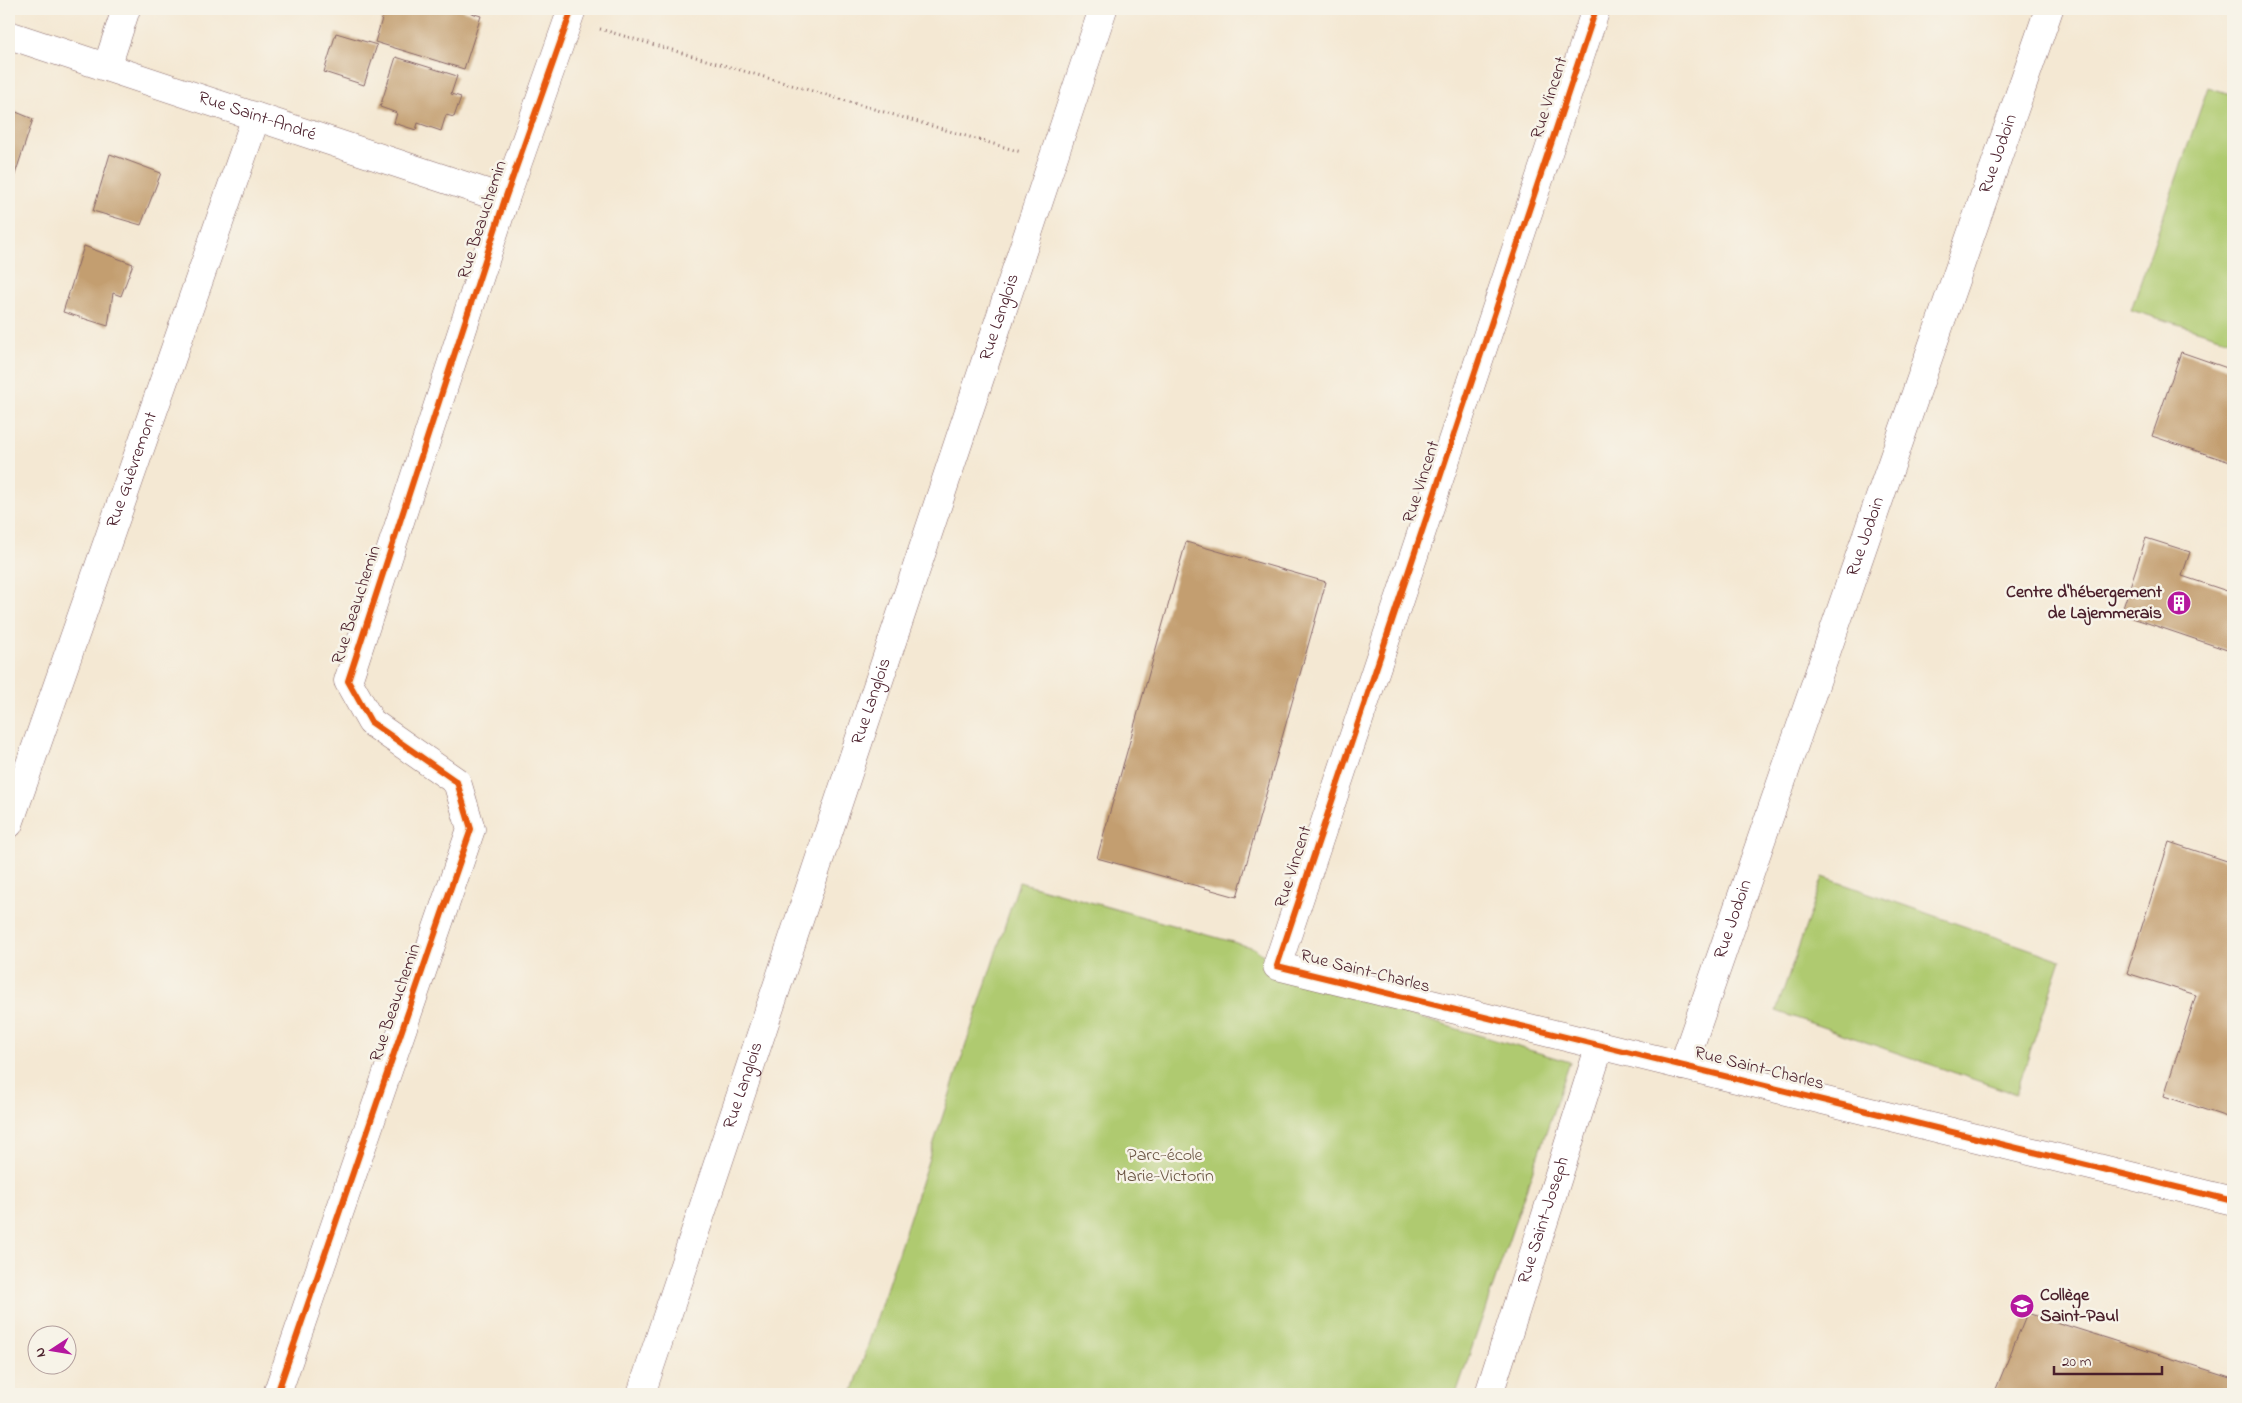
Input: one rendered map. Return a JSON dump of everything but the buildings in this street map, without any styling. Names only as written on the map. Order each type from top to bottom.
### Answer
[{"type":"street","points":[[107,67],[126,9]]},
{"type":"street","name":"Rue Langlois","points":[[641,1394],[1103,9]]},
{"type":"street","name":"Rue Vincent","points":[[1277,966],[1596,9]]},
{"type":"street","name":"Rue Jodoin","points":[[1683,1066],[2049,9]]},
{"type":"street","name":"Rue Beauchemin","points":[[278,1394],[471,829],[456,782],[371,722],[348,681],[505,199],[570,14]]},
{"type":"street","name":"Rue Saint-André","points":[[9,35],[505,199]]},
{"type":"street","name":"Rue Guèvremont","points":[[9,824],[256,117]]},
{"type":"street","name":"Rue Saint-Charles","points":[[1277,966],[2233,1201]]},
{"type":"street","name":"Rue Saint-Joseph","points":[[1489,1394],[1600,1045]]},
{"type":"path","points":[[570,14],[1052,162]]},
{"type":"green space","points":[[2208,87],[2233,95],[2233,341],[2131,310]]},
{"type":"green space","points":[[1823,877],[2061,960],[2016,1094],[1776,1011]]},
{"type":"green space","name":"Parc-école Marie-Victorin","points":[[1019,882],[1254,948],[1300,983],[1570,1062],[1456,1394],[852,1394]]},
{"type":"cycle path","points":[[277,1394],[471,829],[457,782],[371,722],[348,681],[505,199],[572,9]]},
{"type":"cycle path","points":[[1596,9],[1277,966],[2233,1201]]},
{"type":"place","name":"Centre d'hébergement de Lajemmerais","points":[[2179,603]]},
{"type":"place","name":"Collège Saint-Paul","points":[[2022,1306]]}]
